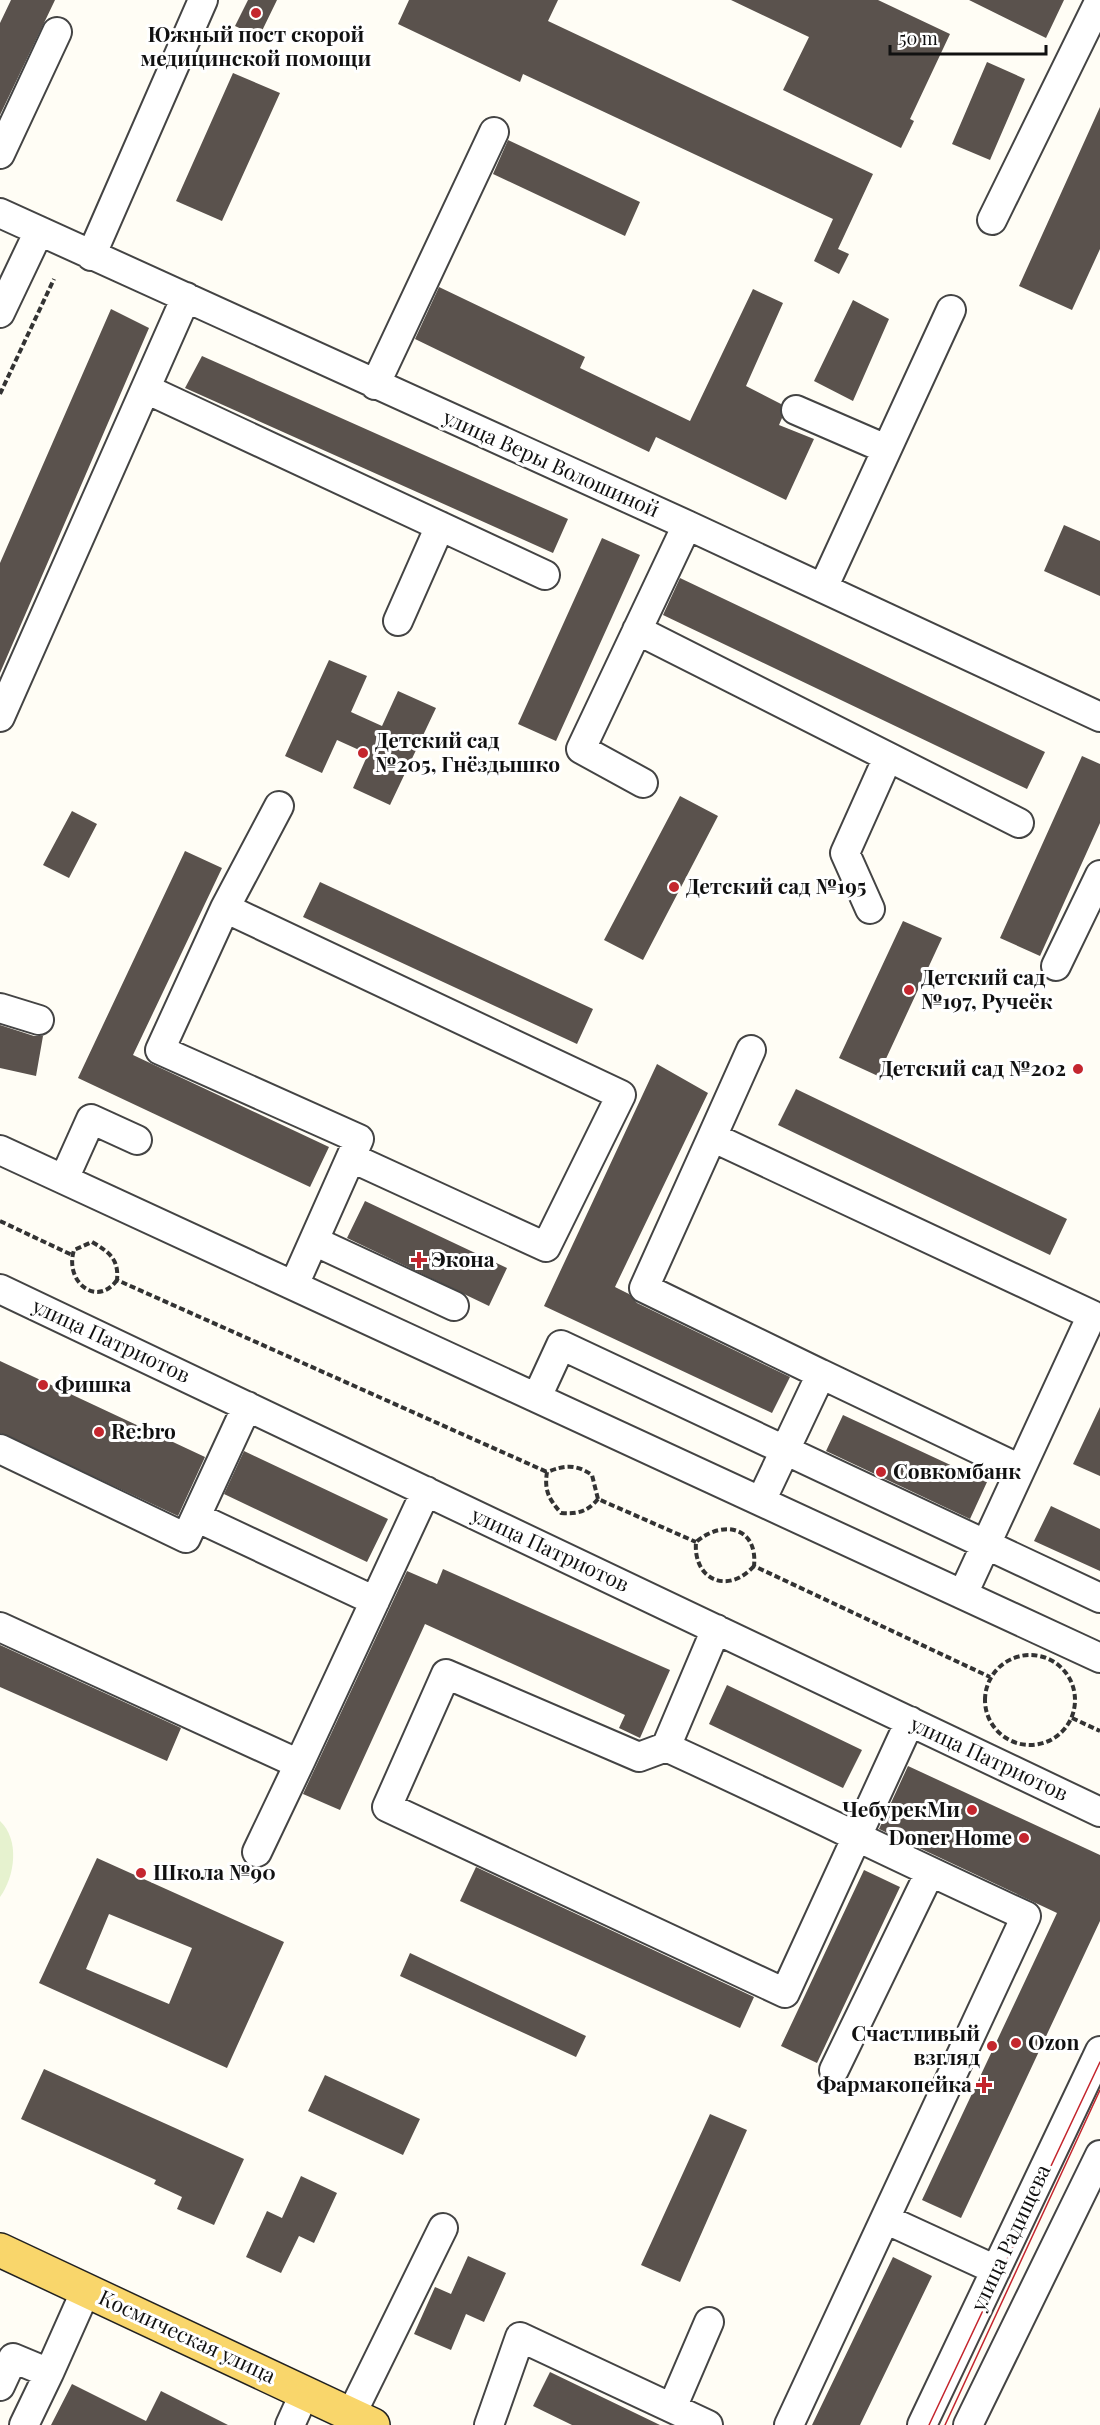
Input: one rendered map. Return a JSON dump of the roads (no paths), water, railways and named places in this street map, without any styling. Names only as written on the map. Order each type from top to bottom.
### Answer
[{"type":"main road","name":"Космическая улица","points":[[0,2250],[362,2420]]},
{"type":"street","points":[[91,256],[203,0]]},
{"type":"street","points":[[992,220],[1100,0]]},
{"type":"street","points":[[0,154],[57,33]]},
{"type":"street","points":[[375,385],[494,132]]},
{"type":"street","name":"улица Веры Волошиной","points":[[0,213],[687,525],[1100,717]]},
{"type":"street","points":[[0,313],[39,231]]},
{"type":"street","points":[[0,717],[186,297]]},
{"type":"street","points":[[823,588],[951,310]]},
{"type":"street","points":[[146,389],[545,575]]},
{"type":"street","points":[[796,410],[886,449]]},
{"type":"street","points":[[643,783],[581,749],[687,525]]},
{"type":"street","points":[[398,621],[440,526]]},
{"type":"street","points":[[637,630],[1019,823]]},
{"type":"street","points":[[870,909],[845,853],[888,757]]},
{"type":"street","points":[[279,806],[225,908],[160,1050],[359,1139],[294,1285]]},
{"type":"street","points":[[1056,966],[1100,875]]},
{"type":"street","points":[[225,908],[621,1095],[546,1247],[352,1158]]},
{"type":"street","points":[[0,1008],[39,1020]]},
{"type":"street","points":[[751,1050],[644,1288],[1020,1469]]},
{"type":"street","points":[[64,1179],[91,1119],[137,1140]]},
{"type":"street","points":[[712,1137],[1092,1315],[963,1594]]},
{"type":"street","points":[[0,1150],[1100,1658]]},
{"type":"street","points":[[314,1241],[454,1306]]},
{"type":"street","name":"улица Патриотов","points":[[0,1289],[1100,1812]]},
{"type":"street","points":[[537,1397],[561,1346],[1100,1598]]},
{"type":"street","points":[[761,1501],[821,1374]]},
{"type":"street","points":[[0,1449],[186,1538],[247,1406]]},
{"type":"street","points":[[257,1852],[426,1491]]},
{"type":"street","points":[[196,1517],[375,1600]]},
{"type":"street","points":[[0,1627],[299,1764]]},
{"type":"street","points":[[666,1747],[716,1629]]},
{"type":"street","points":[[789,2425],[1026,1916],[930,1872],[858,1835],[666,1747],[639,1757],[446,1674],[387,1808],[785,1993],[858,1835],[910,1721]]},
{"type":"street","points":[[834,2070],[930,1872]]},
{"type":"street","name":"улица Радищева","points":[[922,2425],[1100,2051]]},
{"type":"street","name":"улица Радищева","points":[[968,2425],[1100,2155]]},
{"type":"street","points":[[885,2219],[996,2270]]},
{"type":"street","points":[[362,2420],[443,2228]]},
{"type":"street","points":[[24,2425],[86,2290]]},
{"type":"street","points":[[672,2408],[709,2322]]},
{"type":"street","points":[[489,2425],[520,2337],[708,2425]]},
{"type":"street","points":[[0,2386],[13,2358],[48,2373]]},
{"type":"street","points":[[290,2425],[304,2392]]},
{"type":"tram line","points":[[929,2425],[1100,2062]]},
{"type":"tram line","points":[[945,2425],[1100,2090]]},
{"type":"place","name":"Южный пост скорой медицинской помощи","points":[[256,13]]},
{"type":"place","name":"Детский сад №205, Гнёздышко","points":[[363,753]]},
{"type":"place","name":"Детский сад №195","points":[[674,887]]},
{"type":"place","name":"Детский сад №197, Ручеёк","points":[[909,990]]},
{"type":"place","name":"Детский сад №202","points":[[1078,1069]]},
{"type":"place","name":"Экона","points":[[419,1260]]},
{"type":"place","name":"Фишка","points":[[43,1385]]},
{"type":"place","name":"Re:bro","points":[[99,1432]]},
{"type":"place","name":"Совкомбанк","points":[[881,1472]]},
{"type":"place","name":"ЧебурекМи","points":[[972,1810]]},
{"type":"place","name":"Doner Home","points":[[1024,1838]]},
{"type":"place","name":"Школа №90","points":[[141,1873]]},
{"type":"place","name":"Ozon","points":[[1016,2043]]},
{"type":"place","name":"Счастливый взгляд","points":[[992,2046]]},
{"type":"place","name":"Фармакопейка","points":[[984,2085]]}]
